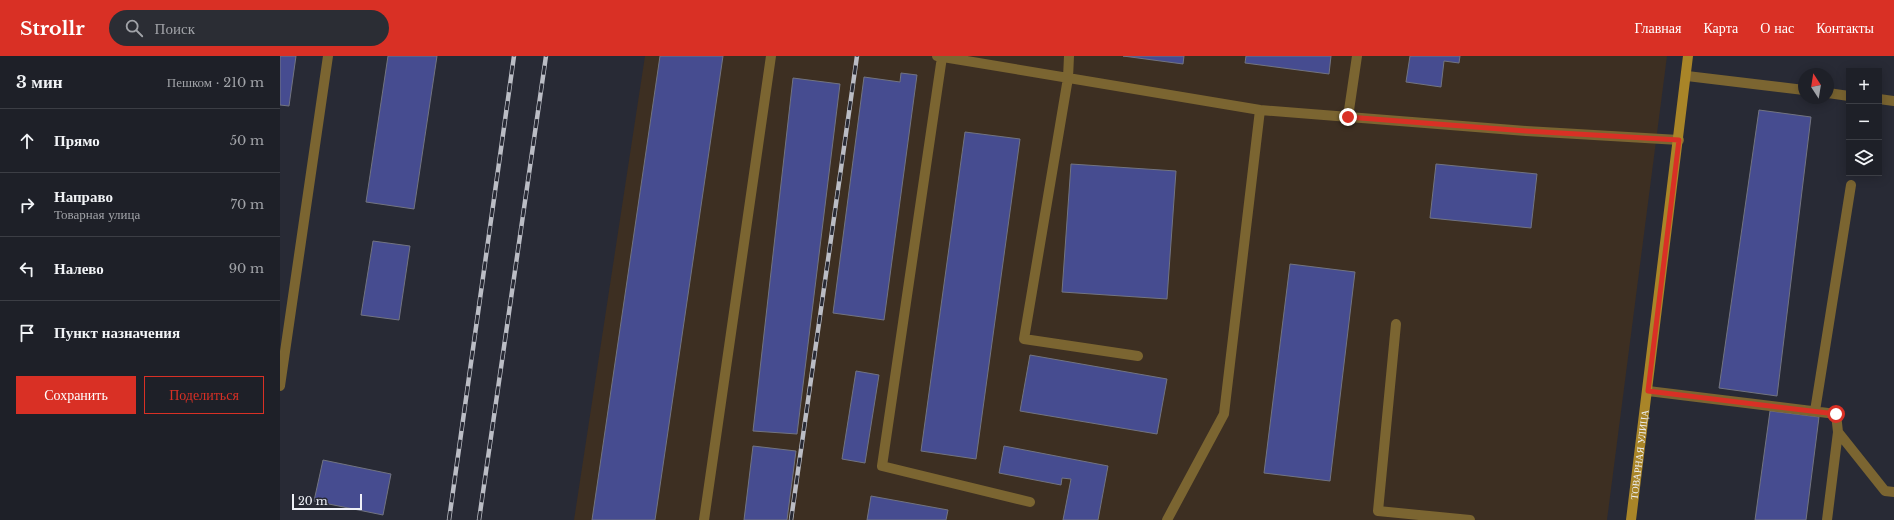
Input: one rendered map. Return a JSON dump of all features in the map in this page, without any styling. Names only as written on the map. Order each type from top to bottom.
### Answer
[{"type":"street","name":"ТОВАРНАЯ УЛИЦА","points":[[1631,520],[1679,140],[1688,56]]},
{"type":"lane","points":[[280,386],[328,56]]},
{"type":"lane","points":[[704,520],[771,56]]},
{"type":"lane","points":[[1069,56],[1068,78],[1024,339],[1138,356]]},
{"type":"lane","points":[[1348,117],[1357,56]]},
{"type":"lane","points":[[1030,502],[882,466],[940,57],[962,58],[1068,78],[1260,110],[1526,131],[1679,140]]},
{"type":"lane","points":[[1686,76],[1798,89]]},
{"type":"lane","points":[[1834,94],[1846,96]]},
{"type":"lane","points":[[1882,99],[1894,101]]},
{"type":"lane","points":[[1167,520],[1224,414],[1260,110]]},
{"type":"lane","points":[[1815,411],[1851,185]]},
{"type":"lane","points":[[1396,324],[1378,512],[1470,520]]},
{"type":"lane","points":[[1648,391],[1836,414],[1838,432],[1827,520]]},
{"type":"lane","points":[[1838,432],[1885,491],[1894,492]]},
{"type":"shaded area","points":[[645,56],[1667,56],[1607,520],[574,520]]},
{"type":"building","points":[[280,56],[296,56],[289,106],[280,105]]},
{"type":"building","points":[[388,56],[437,56],[414,209],[366,202]]},
{"type":"building","points":[[660,56],[723,56],[655,520],[592,520]]},
{"type":"building","points":[[1123,56],[1184,56],[1183,64]]},
{"type":"building","points":[[1246,56],[1331,56],[1329,74],[1245,63]]},
{"type":"building","points":[[1410,56],[1460,56],[1459,63],[1444,61],[1441,87],[1406,82]]},
{"type":"building","points":[[901,73],[917,75],[884,320],[833,313],[864,77],[900,82]]},
{"type":"building","points":[[793,78],[840,84],[797,434],[753,431]]},
{"type":"building","points":[[1759,110],[1811,117],[1777,396],[1719,388]]},
{"type":"building","points":[[965,132],[1020,139],[976,459],[921,451]]},
{"type":"building","points":[[1071,164],[1176,171],[1167,299],[1062,292]]},
{"type":"building","points":[[1436,164],[1537,174],[1531,228],[1430,218]]},
{"type":"building","points":[[373,241],[410,246],[399,320],[361,315]]},
{"type":"building","points":[[1290,264],[1355,272],[1330,481],[1264,473]]},
{"type":"building","points":[[1030,355],[1167,379],[1157,434],[1020,411]]},
{"type":"building","points":[[856,371],[879,375],[865,463],[842,459]]},
{"type":"building","points":[[1770,411],[1819,417],[1806,520],[1755,520]]},
{"type":"building","points":[[753,446],[796,451],[787,520],[744,520]]},
{"type":"building","points":[[1004,446],[1108,466],[1098,520],[1063,520],[1071,479],[1062,478],[1061,485],[999,473]]},
{"type":"building","points":[[323,460],[391,474],[383,515],[314,501]]},
{"type":"building","points":[[871,496],[948,510],[946,520],[867,520]]},
{"type":"railway","points":[[449,520],[514,56]]},
{"type":"railway","points":[[479,520],[546,56]]},
{"type":"railway","points":[[791,520],[857,56]]},
{"type":"route","points":[[1348,117],[1526,131],[1679,140],[1648,391],[1836,414]]}]
